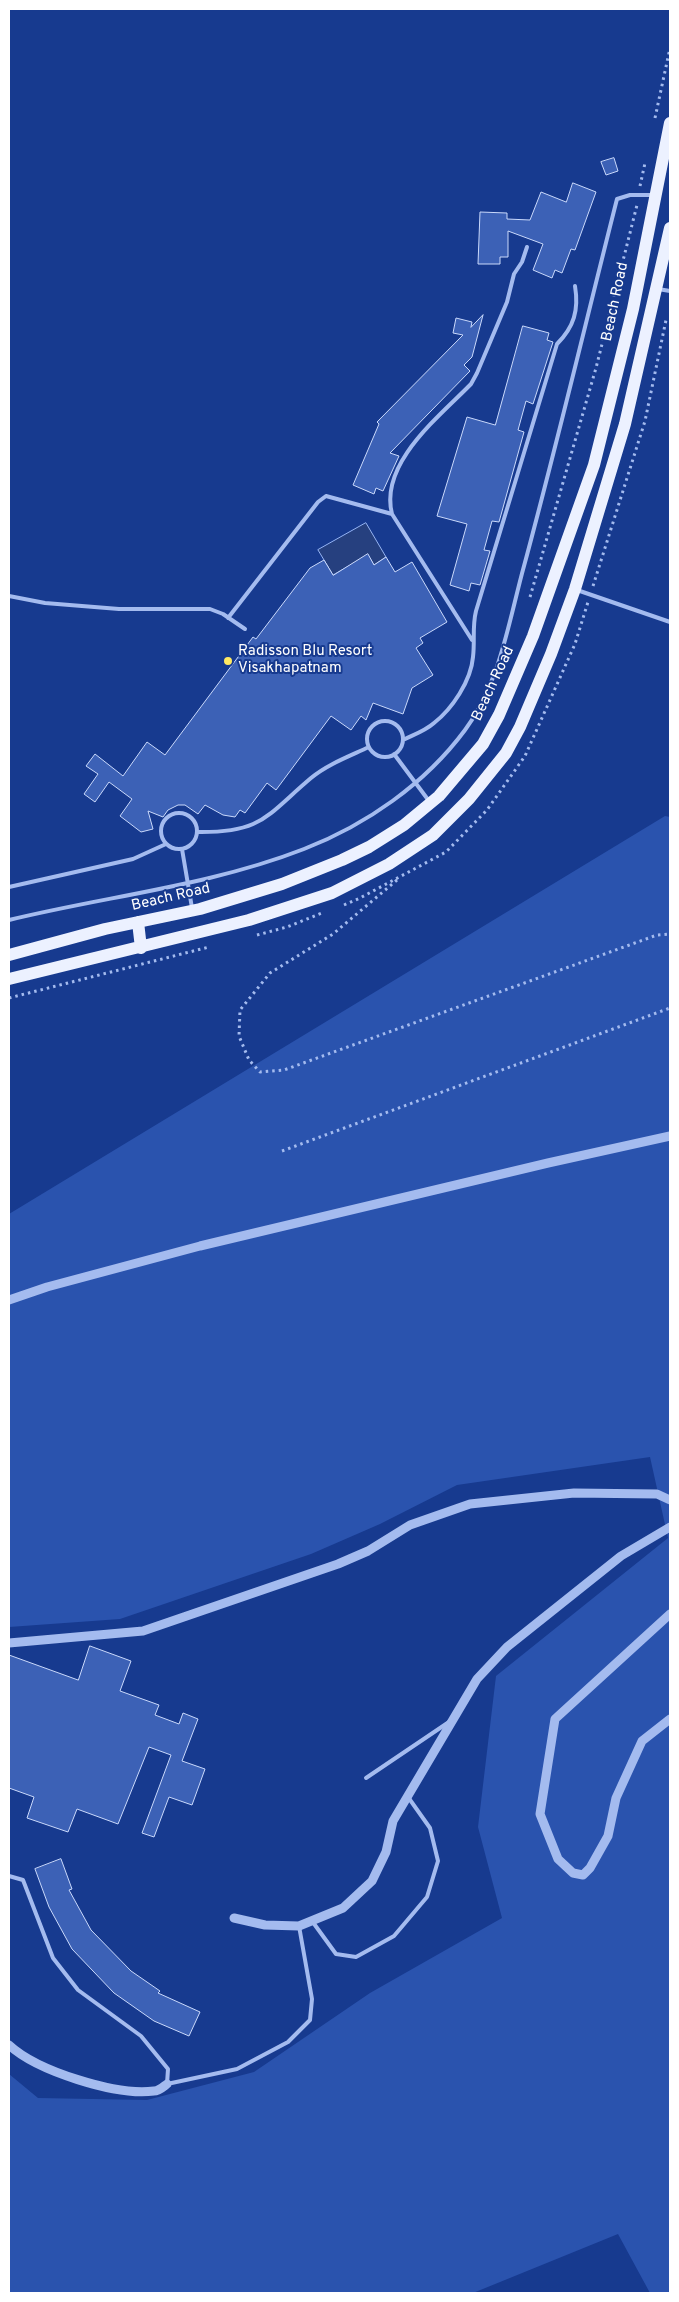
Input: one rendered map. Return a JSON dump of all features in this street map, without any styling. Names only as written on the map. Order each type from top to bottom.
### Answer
[{"type":"main road","name":"Beach Road","points":[[9,955],[192,910],[282,884],[342,860],[369,847],[404,825],[430,803],[483,744],[499,715],[533,636],[594,465],[632,309],[670,123]]},
{"type":"main road","points":[[9,979],[249,920],[332,892],[389,864],[433,835],[469,799],[506,753],[520,726],[551,654],[575,589],[626,424],[670,228]]},
{"type":"main road","points":[[138,922],[141,948]]},
{"type":"street","points":[[9,1300],[47,1287],[200,1246],[461,1183],[670,1136]]},
{"type":"street","points":[[9,1643],[143,1631],[338,1564],[368,1551],[410,1525],[470,1504],[574,1493],[657,1494],[670,1500]]},
{"type":"street","points":[[234,1918],[264,1925],[298,1926],[343,1908],[372,1881],[386,1852],[394,1821],[407,1795],[477,1679],[507,1646],[620,1556],[670,1527]]},
{"type":"street","points":[[670,1614],[555,1719],[540,1814],[558,1859],[573,1873],[583,1875],[590,1868],[608,1836],[616,1798],[642,1741],[670,1719]]},
{"type":"street","points":[[9,2045],[18,2054],[76,2080],[133,2091],[156,2091],[167,2084]]},
{"type":"lane","points":[[9,920],[188,883],[284,856],[332,837],[364,819],[414,784],[442,756],[466,729],[493,679],[538,512],[617,199],[630,195],[655,195]]},
{"type":"lane","points":[[473,642],[392,514],[390,503],[398,469],[406,453],[471,384],[477,373],[507,302],[514,274],[522,262],[527,247]]},
{"type":"lane","points":[[403,740],[433,724],[453,703],[468,674],[473,659],[473,626],[476,611],[558,344],[567,334],[575,316],[577,298],[575,286]]},
{"type":"lane","points":[[656,289],[670,291]]},
{"type":"lane","points":[[228,618],[322,498],[331,496],[392,514]]},
{"type":"lane","points":[[575,589],[670,622]]},
{"type":"lane","points":[[9,596],[44,603],[119,609],[210,609],[245,629]]},
{"type":"lane","points":[[379,722],[390,722],[400,728],[403,740],[399,750],[394,754],[383,757],[372,752],[369,746],[368,735],[370,730],[379,722]]},
{"type":"lane","points":[[197,832],[230,831],[266,819],[326,767],[369,746]]},
{"type":"lane","points":[[394,754],[414,784],[430,803]]},
{"type":"lane","points":[[184,814],[196,826],[197,832],[192,843],[182,849],[177,849],[166,844],[161,834],[161,828],[164,822],[172,815],[184,814]]},
{"type":"lane","points":[[9,887],[133,859],[148,854],[166,844]]},
{"type":"lane","points":[[182,849],[192,910]]},
{"type":"lane","points":[[366,1778],[451,1721]]},
{"type":"lane","points":[[312,1920],[336,1954],[356,1957],[394,1936],[427,1897],[438,1861],[430,1828],[407,1795]]},
{"type":"lane","points":[[9,1876],[22,1880],[52,1958],[78,1990],[142,2036],[168,2069],[167,2084],[237,2069],[288,2042],[310,2020],[312,1999],[298,1926]]},
{"type":"path","points":[[412,849],[404,874],[333,934],[270,973],[240,1010],[239,1036],[249,1060],[260,1072],[284,1070],[657,935],[670,934]]},
{"type":"path","points":[[282,1150],[670,1008]]},
{"type":"shaded area","points":[[366,523],[386,557],[374,565],[368,555],[333,575],[318,550]]},
{"type":"shaded area","points":[[665,816],[670,817],[670,2293],[650,2293],[618,2234],[473,2293],[9,2293],[9,2074],[38,2098],[147,2100],[254,2072],[370,1993],[502,1918],[478,1827],[496,1676],[668,1538],[650,1457],[457,1485],[380,1524],[311,1554],[120,1619],[9,1627],[9,1214]]},
{"type":"building","points":[[614,158],[618,171],[606,175],[601,162]]},
{"type":"building","points":[[573,183],[596,192],[575,250],[571,249],[562,273],[555,270],[552,278],[533,270],[543,244],[508,231],[508,257],[500,257],[500,264],[478,264],[480,212],[507,213],[507,219],[530,220],[541,192],[566,202]]},
{"type":"building","points":[[483,315],[472,357],[464,365],[470,371],[390,453],[399,456],[383,491],[376,488],[374,494],[353,485],[379,424],[377,422],[463,335],[453,333],[456,318],[472,322],[471,327]]},
{"type":"building","points":[[523,326],[549,333],[547,340],[553,342],[533,404],[526,401],[518,430],[524,432],[499,522],[492,521],[484,550],[490,551],[480,585],[471,583],[469,591],[450,585],[467,524],[437,516],[467,417],[495,425]]},
{"type":"building","points":[[368,554],[374,565],[386,557],[395,572],[412,562],[447,622],[420,638],[423,643],[416,648],[433,675],[412,688],[403,714],[373,703],[366,720],[361,716],[351,730],[331,716],[276,790],[267,783],[245,813],[240,810],[235,817],[223,815],[205,805],[198,814],[185,805],[178,805],[168,810],[163,817],[148,811],[153,829],[141,832],[120,816],[132,799],[109,782],[95,802],[84,794],[98,774],[86,766],[95,754],[123,776],[147,742],[165,755],[253,637],[256,639],[310,568],[324,560],[333,575]]},
{"type":"building","points":[[90,1646],[131,1661],[120,1691],[159,1705],[155,1715],[179,1724],[183,1713],[198,1719],[182,1761],[205,1769],[192,1805],[169,1797],[154,1837],[142,1833],[171,1755],[149,1747],[118,1824],[77,1809],[68,1832],[27,1818],[34,1797],[9,1788],[9,1655],[78,1680]]},
{"type":"building","points":[[61,1859],[72,1889],[69,1890],[91,1930],[131,1971],[160,1991],[158,1993],[200,2012],[189,2036],[154,2021],[114,1993],[72,1949],[49,1907],[35,1869]]},
{"type":"place","name":"Radisson Blu Resort Visakhapatnam","points":[[228,661]]}]
